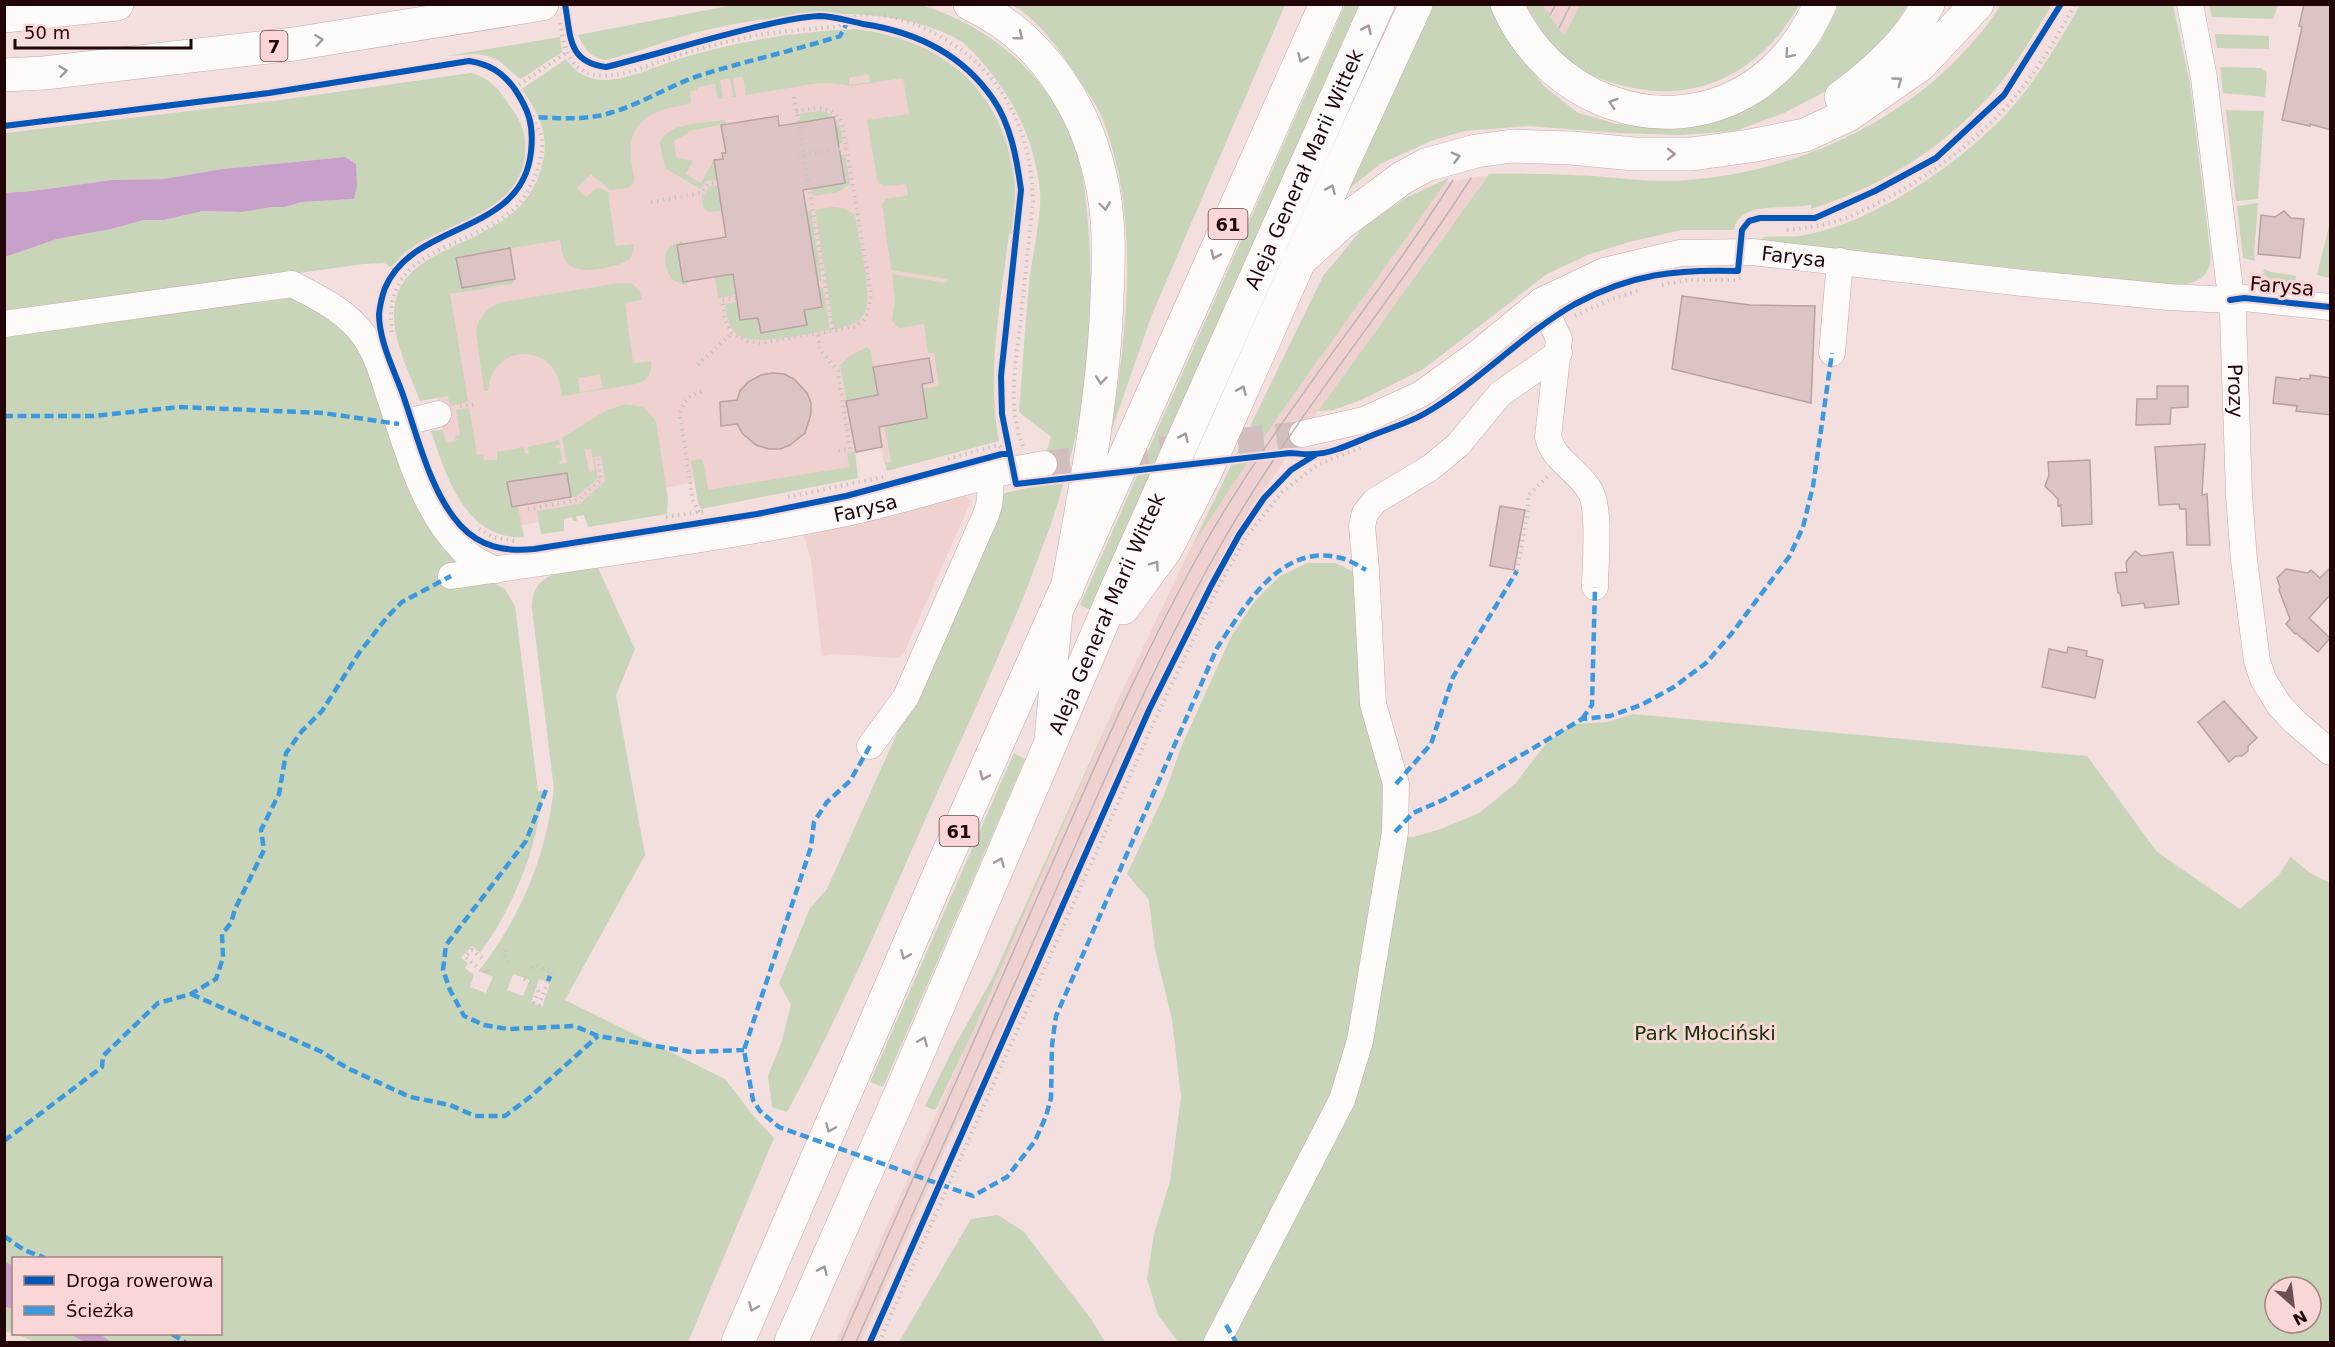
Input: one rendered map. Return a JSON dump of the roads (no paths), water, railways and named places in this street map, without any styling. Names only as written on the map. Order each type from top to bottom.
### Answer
[{"type":"main road","points":[[4,16],[117,4]]},
{"type":"main road","name":"7","points":[[4,75],[44,73],[294,44],[542,4]]},
{"type":"main road","points":[[970,4],[997,19],[1029,44],[1064,87],[1084,125],[1095,153],[1101,178],[1109,239],[1106,322],[1099,403],[1065,594]]},
{"type":"main road","name":"61","points":[[738,1342],[999,741],[1326,4]]},
{"type":"main road","name":"Aleja Generał Marii Wittek","points":[[791,1342],[1098,634],[1378,4]]},
{"type":"main road","name":"61","points":[[1098,634],[1140,586],[1179,527],[1416,4]]},
{"type":"main road","points":[[1507,4],[1521,32],[1537,54],[1549,66],[1586,93],[1630,109],[1676,111],[1706,107],[1751,88],[1772,72],[1791,52],[1810,26],[1820,4]]},
{"type":"main road","points":[[1750,146],[1798,126],[1857,86],[1909,33],[1928,4]]},
{"type":"main road","points":[[1298,262],[1340,224],[1402,178],[1426,165],[1476,152],[1512,146],[1572,148],[1634,154],[1691,154],[1750,146],[1804,135],[1863,106],[1920,65],[1977,4]]},
{"type":"street","name":"Prozy","points":[[2190,4],[2204,78],[2233,314],[2240,506],[2244,560],[2257,661],[2263,679],[2279,705],[2295,722],[2331,752]]},
{"type":"street","name":"Farysa","points":[[1302,434],[1364,420],[1421,394],[1479,352],[1541,301],[1604,271],[1680,253],[1740,251],[2168,297],[2230,300],[2244,298],[2331,307]]},
{"type":"street","points":[[1832,352],[1840,261]]},
{"type":"street","points":[[4,324],[292,284],[331,304],[365,337],[376,359],[424,490],[451,537],[462,550],[496,570]]},
{"type":"street","points":[[1541,301],[1559,339],[1548,437],[1553,451],[1581,479],[1593,497],[1596,510],[1595,587]]},
{"type":"street","points":[[1217,1342],[1342,1100],[1360,1041],[1395,832],[1396,784],[1372,704],[1362,526],[1365,513],[1376,501],[1430,468],[1458,445],[1500,394],[1559,353]]},
{"type":"street","points":[[399,424],[438,414]]},
{"type":"street","name":"Farysa","points":[[452,576],[760,531],[849,513],[922,503],[996,464],[1035,458]]},
{"type":"street","points":[[870,746],[906,697],[989,511],[996,464]]},
{"type":"street","points":[[1046,757],[1065,594]]},
{"type":"street","points":[[999,741],[1054,678],[1098,634]]},
{"type":"tunnel","points":[[1044,464],[1302,434]]},
{"type":"tram line","points":[[1550,15],[1556,4]]},
{"type":"tram line","points":[[1559,28],[1571,4]]},
{"type":"tram line","points":[[856,1342],[1109,769],[1191,599],[1274,459],[1407,273],[1471,178]]},
{"type":"tram line","points":[[841,1342],[1100,755],[1159,629],[1231,499],[1453,180]]},
{"type":"park label","name":"Park Młociński","points":[[1705,1033]]}]
